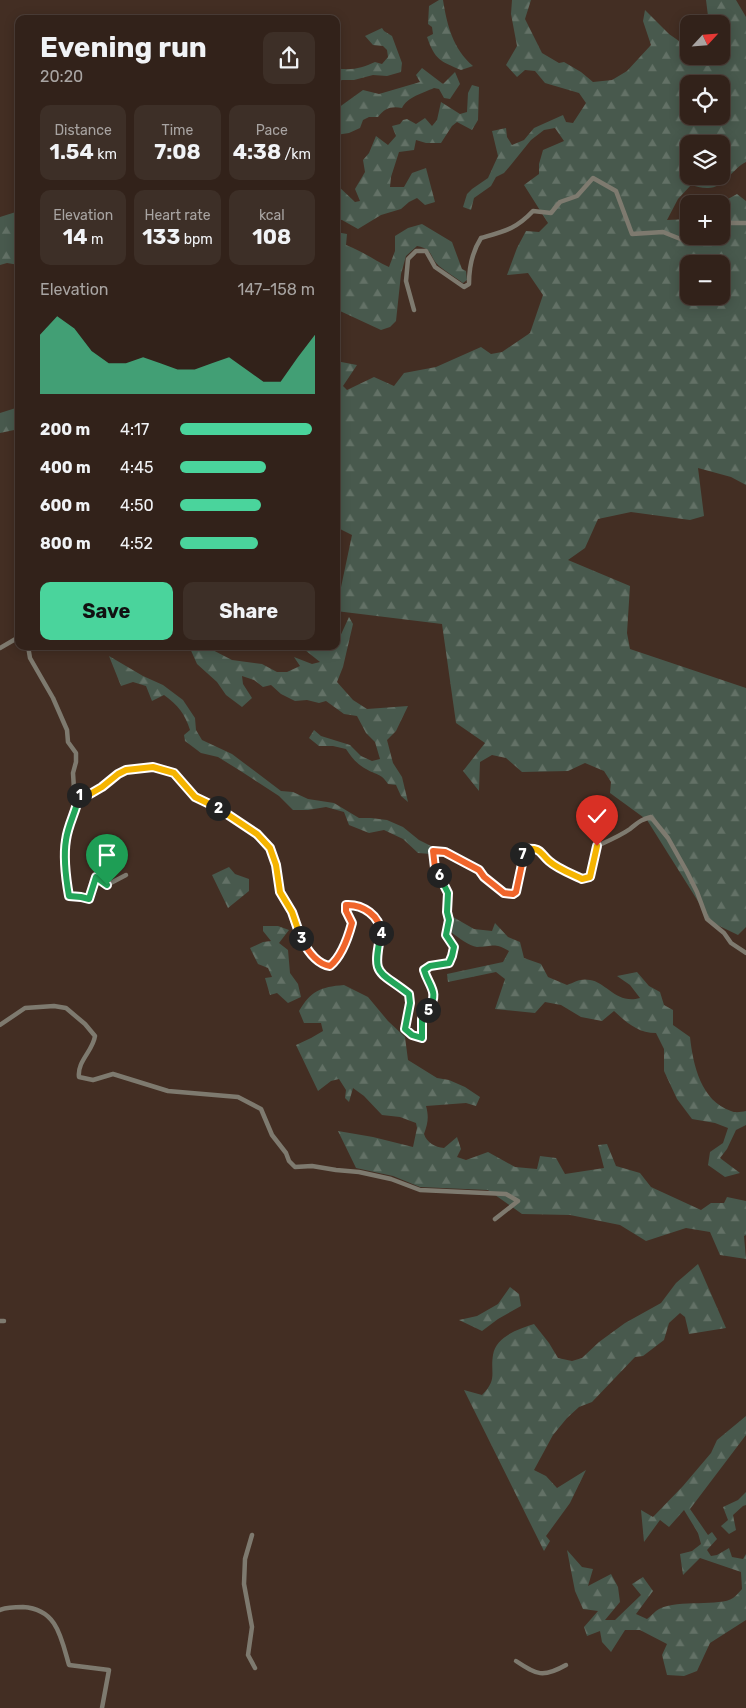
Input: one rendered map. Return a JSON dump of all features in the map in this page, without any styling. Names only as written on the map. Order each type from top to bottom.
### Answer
[{"type":"street","points":[[414,310],[406,281],[408,259],[416,251],[426,251],[435,267],[464,287],[469,284],[469,268],[476,245],[481,238],[521,224],[533,211],[551,213],[560,202],[577,196],[593,178],[616,191],[632,234],[663,232],[680,239]]},
{"type":"street","points":[[730,223],[746,223]]},
{"type":"street","points":[[0,648],[15,639]]},
{"type":"street","points":[[29,650],[30,658],[53,698],[67,730],[68,742],[76,753],[76,762],[72,773],[74,789],[79,794],[90,794],[126,770],[153,767],[174,773],[195,797],[219,808],[240,821],[257,834],[270,848],[276,865],[280,892],[292,912],[302,940],[317,961],[324,965],[330,966],[336,961],[350,932],[352,923],[346,911],[346,905],[354,904],[367,910],[379,922],[381,932],[375,959],[377,969],[386,979],[409,994],[410,1003],[405,1029],[412,1035],[422,1038],[422,1019],[434,997],[434,990],[424,970],[430,966],[449,963],[454,947],[446,935],[449,920],[447,912],[448,893],[435,868],[433,851],[445,852],[479,870],[484,877],[504,893],[513,894],[516,892],[522,864],[522,854],[525,849],[535,848],[544,854],[549,861],[582,879],[590,877],[597,846],[631,829],[639,821],[651,816],[668,838],[686,870],[698,892],[708,919],[731,942],[746,953]]},
{"type":"street","points":[[79,794],[78,804],[71,820],[66,842],[69,896],[89,899],[96,877],[107,885],[126,875]]},
{"type":"street","points":[[0,1025],[25,1008],[54,1006],[66,1008],[85,1024],[95,1036],[94,1045],[78,1069],[79,1077],[93,1080],[113,1074],[168,1091],[238,1097],[261,1108],[272,1135],[295,1167],[312,1166],[359,1172],[391,1179],[420,1190],[506,1194],[518,1201],[495,1219]]},
{"type":"street","points":[[252,1535],[245,1560],[244,1584],[252,1627],[248,1655],[255,1668]]},
{"type":"street","points":[[0,1610],[13,1607],[34,1608],[51,1618],[60,1634],[70,1665],[108,1670],[102,1708]]},
{"type":"street","points":[[516,1661],[539,1674],[549,1674],[566,1665]]},
{"type":"green space","points":[[439,0],[443,0],[449,27],[460,52],[473,66],[461,70],[443,62],[433,51],[427,37],[433,34],[432,27],[428,24],[429,6]]},
{"type":"green space","points":[[512,0],[531,0],[525,19],[542,53],[559,63],[564,62],[593,82],[612,80],[627,71],[651,45],[643,21],[645,10],[669,34],[680,42],[680,65],[730,65],[730,15],[708,15],[706,0],[736,0],[746,17],[746,162],[730,176],[730,135],[680,135],[680,185],[691,185],[680,195],[667,220],[680,219],[680,245],[730,245],[730,198],[737,194],[746,201],[746,485],[731,477],[698,468],[704,516],[690,520],[631,512],[598,519],[585,548],[568,560],[630,586],[627,633],[630,649],[746,688],[746,927],[738,935],[711,922],[647,820],[610,793],[611,782],[604,771],[585,763],[568,771],[522,772],[506,758],[492,755],[480,762],[479,791],[463,771],[485,743],[456,723],[442,624],[340,611],[340,592],[352,535],[340,529],[340,362],[357,365],[343,386],[347,390],[374,377],[394,386],[404,373],[436,367],[481,347],[491,354],[502,352],[530,333],[543,295],[528,273],[507,275],[517,248],[526,231],[539,232],[548,223],[524,185],[539,174],[539,164],[543,150],[564,141],[555,128],[544,130],[531,140],[504,173],[496,177],[491,186],[474,198],[471,210],[463,207],[467,194],[488,178],[498,156],[492,131],[506,128],[507,137],[512,145],[524,140],[534,128],[563,115],[566,122],[573,123],[586,103],[579,93],[545,83],[535,71],[525,70],[517,77],[506,65],[517,46],[511,14]]},
{"type":"green space","points":[[382,28],[392,36],[402,63],[401,72],[387,76],[373,75],[354,80],[340,81],[340,68],[356,68],[375,62],[382,64],[388,57],[387,50],[383,46],[373,45],[365,36]]},
{"type":"green space","points":[[422,68],[443,84],[455,72],[460,84],[450,99],[444,98],[439,89],[434,88],[411,98],[402,108],[388,108],[378,117],[369,117],[363,120],[360,128],[340,134],[340,107],[363,90],[379,94],[420,82],[416,75]]},
{"type":"green space","points":[[472,85],[479,87],[478,120],[472,130],[457,122],[452,126],[441,143],[426,143],[416,140],[414,150],[399,152],[391,177],[390,187],[404,187],[412,173],[426,168],[435,202],[425,205],[417,198],[401,209],[381,215],[358,229],[340,220],[340,188],[355,202],[360,201],[355,189],[365,172],[363,160],[369,153],[376,136],[388,145],[396,136],[392,126],[400,124],[403,120],[407,119],[416,124],[425,118],[432,126],[437,120],[441,102],[460,114],[467,112],[468,93]]},
{"type":"green space","points":[[691,185],[718,185],[705,188]]},
{"type":"green space","points":[[15,212],[15,264],[7,263],[0,265],[0,217]]},
{"type":"green space","points":[[422,224],[452,242],[462,269],[466,271],[467,280],[463,283],[439,266],[429,251],[417,246],[406,256],[401,274],[396,321],[390,327],[381,330],[340,311],[340,233],[347,234],[346,245],[389,267],[395,251],[395,236],[408,228]]},
{"type":"green space","points":[[15,408],[15,430],[0,433],[0,413]]},
{"type":"green space","points":[[349,617],[353,624],[343,667],[337,682],[353,700],[367,709],[408,706],[396,731],[387,740],[393,763],[402,777],[408,802],[401,796],[396,785],[388,784],[381,776],[360,765],[346,749],[333,746],[319,746],[309,738],[314,730],[321,736],[350,745],[361,756],[372,761],[380,759],[375,742],[366,733],[357,716],[344,714],[326,701],[319,703],[307,700],[295,701],[281,694],[271,685],[263,687],[254,680],[242,676],[243,684],[252,698],[242,707],[226,695],[217,682],[197,664],[191,650],[213,650],[232,660],[262,664],[277,672],[287,672],[300,666],[294,657],[312,664],[320,662],[305,650],[340,650],[340,637]]},
{"type":"green space","points":[[109,656],[143,676],[163,685],[183,700],[195,718],[196,730],[202,740],[232,754],[281,791],[293,792],[308,799],[334,803],[359,818],[387,820],[403,827],[419,840],[435,848],[442,857],[418,853],[403,839],[384,830],[369,833],[349,825],[344,812],[326,807],[293,810],[279,796],[239,770],[218,757],[201,753],[185,741],[184,735],[190,730],[186,719],[177,706],[164,695],[152,701],[146,686],[133,682],[121,686]]},
{"type":"green space","points":[[229,867],[235,874],[249,879],[249,891],[228,908],[212,875]]},
{"type":"green space","points":[[453,917],[474,929],[492,931],[495,923],[508,937],[520,942],[524,958],[541,964],[548,977],[567,985],[581,980],[590,980],[618,996],[632,999],[640,998],[630,985],[617,976],[637,972],[649,986],[660,992],[664,1005],[673,1010],[673,1025],[690,1037],[696,1070],[706,1091],[712,1099],[731,1111],[746,1111],[746,1125],[736,1130],[727,1149],[720,1158],[740,1173],[725,1177],[708,1165],[710,1152],[723,1143],[728,1128],[715,1123],[692,1119],[677,1099],[664,1071],[664,1049],[656,1033],[638,1029],[614,1011],[602,1021],[581,1017],[561,1005],[545,1002],[535,1013],[495,1009],[505,979],[496,972],[448,982],[447,974],[503,962],[509,951],[496,946],[477,947],[464,941],[452,933]]},
{"type":"green space","points":[[263,926],[278,926],[289,930],[279,943],[288,950],[290,973],[298,984],[301,997],[288,1003],[277,993],[270,995],[265,978],[272,977],[268,968],[258,964],[250,948],[263,942],[271,941],[263,931]]},
{"type":"green space","points":[[344,985],[368,997],[388,1021],[405,1037],[408,1060],[437,1078],[449,1080],[465,1087],[480,1097],[476,1106],[466,1103],[426,1106],[428,1120],[424,1134],[432,1144],[444,1148],[457,1137],[461,1149],[457,1157],[466,1160],[488,1152],[515,1167],[537,1169],[540,1156],[556,1158],[565,1174],[604,1168],[598,1145],[607,1144],[616,1166],[640,1173],[651,1187],[701,1210],[711,1203],[724,1203],[727,1197],[746,1201],[746,1235],[744,1236],[746,1259],[720,1255],[710,1232],[686,1228],[646,1241],[620,1225],[570,1215],[522,1214],[488,1190],[420,1187],[393,1176],[356,1168],[338,1131],[413,1147],[417,1128],[416,1123],[400,1117],[382,1115],[364,1096],[353,1088],[349,1102],[345,1098],[346,1090],[339,1079],[331,1081],[318,1091],[296,1045],[323,1031],[321,1023],[304,1023],[299,1011],[317,991]]},
{"type":"green space","points":[[698,1264],[726,1328],[689,1334],[685,1317],[680,1313],[669,1323],[664,1340],[643,1356],[635,1357],[592,1402],[579,1407],[553,1435],[534,1470],[546,1476],[557,1488],[586,1470],[570,1503],[546,1536],[550,1541],[544,1551],[464,1390],[482,1395],[487,1389],[492,1380],[492,1361],[495,1348],[509,1334],[534,1324],[558,1358],[572,1361],[582,1358],[599,1342],[625,1323],[661,1303],[676,1283]]},
{"type":"green space","points":[[510,1287],[519,1294],[521,1306],[482,1331],[459,1320],[477,1316],[498,1304]]},
{"type":"green space","points":[[746,1416],[746,1435],[690,1509],[708,1535],[712,1532],[717,1539],[707,1550],[711,1556],[717,1555],[729,1548],[732,1557],[743,1559],[746,1554],[746,1620],[710,1643],[697,1671],[684,1676],[667,1675],[662,1655],[667,1644],[640,1630],[625,1630],[611,1652],[602,1642],[600,1631],[587,1636],[584,1627],[598,1611],[583,1609],[575,1591],[567,1550],[582,1567],[593,1569],[588,1586],[611,1574],[618,1587],[620,1602],[605,1620],[615,1620],[641,1595],[632,1584],[643,1577],[653,1591],[636,1614],[647,1619],[658,1610],[667,1606],[727,1601],[734,1597],[742,1589],[741,1572],[700,1558],[683,1575],[680,1554],[692,1551],[701,1544],[698,1533],[684,1510],[669,1527],[660,1520],[644,1542],[641,1510],[653,1517],[711,1453],[717,1440]]},
{"type":"green space","points":[[746,1492],[746,1505],[733,1515],[736,1530],[729,1534],[721,1526],[728,1520],[723,1507],[738,1500]]},
{"type":"route","points":[[107,885],[96,877],[89,899],[69,896],[66,842],[71,820],[78,804],[79,794],[90,794],[126,770],[153,767],[174,773],[195,797],[219,808],[240,821],[257,834],[270,848],[276,865],[280,892],[292,912],[302,940],[317,961],[330,966],[336,961],[350,932],[352,923],[346,911],[346,905],[354,904],[367,910],[379,922],[381,932],[375,959],[377,969],[386,979],[409,994],[410,1003],[405,1029],[412,1035],[422,1038],[422,1019],[434,997],[434,990],[424,970],[430,966],[449,963],[454,947],[446,935],[449,920],[447,912],[448,893],[435,868],[433,851],[445,852],[479,870],[488,881],[504,893],[513,894],[516,892],[522,864],[522,854],[525,849],[535,848],[544,854],[549,861],[582,879],[590,877],[597,846]]}]
